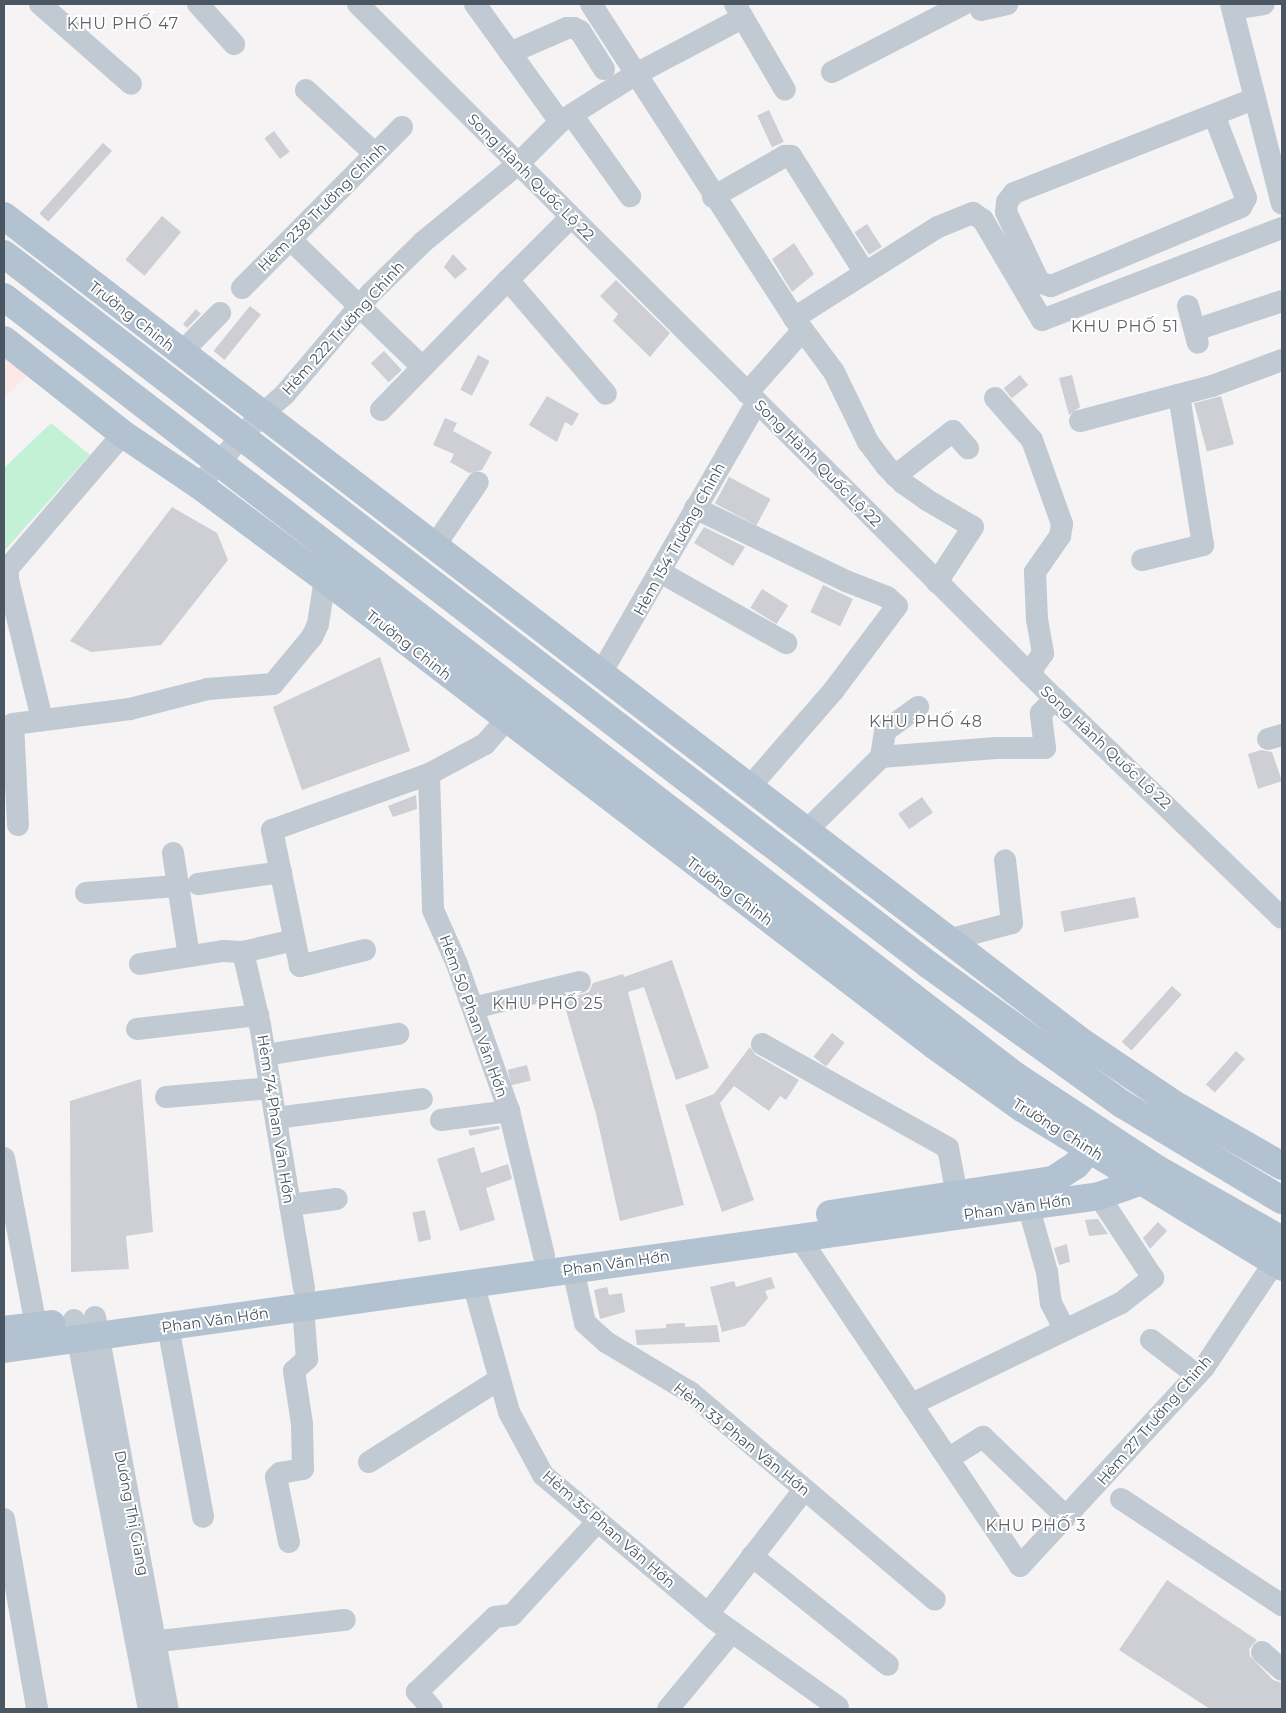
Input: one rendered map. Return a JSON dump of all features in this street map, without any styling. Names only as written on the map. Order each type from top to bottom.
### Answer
[{"type":"main road","name":"Trường Chinh","points":[[4,216],[748,789],[948,940],[1137,1080],[1191,1114],[1282,1166]]},
{"type":"main road","name":"Trường Chinh","points":[[4,254],[929,965],[1122,1104],[1282,1200]]},
{"type":"main road","name":"Trường Chinh","points":[[4,297],[1017,1077],[1097,1142],[1280,1255]]},
{"type":"main road","name":"Trường Chinh","points":[[7,347],[123,434],[199,485],[325,579],[506,720],[942,1051],[1022,1108],[1097,1142]]},
{"type":"main road","name":"Phan Văn Hớn","points":[[4,1350],[86,1328],[304,1298],[473,1283],[573,1269],[664,1247],[957,1195],[1053,1180],[1067,1173],[1097,1142],[1137,1080]]},
{"type":"main road","points":[[1150,1175],[1191,1114]]},
{"type":"main road","name":"Phan Văn Hớn","points":[[4,1330],[36,1326],[86,1328],[168,1326],[304,1298],[544,1256],[799,1237],[1099,1196],[1150,1175]]},
{"type":"street","points":[[40,4],[132,84]]},
{"type":"street","points":[[198,4],[234,44]]},
{"type":"street","name":"Song Hành Quốc Lộ 22","points":[[358,4],[1055,700],[1282,918]]},
{"type":"street","points":[[475,4],[510,53],[630,196]]},
{"type":"street","points":[[591,4],[714,197],[798,324],[834,372],[868,442],[895,476],[927,500],[973,527],[937,582]]},
{"type":"street","points":[[832,72],[972,7],[1007,4]]},
{"type":"street","points":[[1264,4],[1232,6],[1282,204]]},
{"type":"street","points":[[738,11],[785,90]]},
{"type":"street","name":"Hẻm 222 Trường Chinh","points":[[261,415],[285,394],[358,308],[423,242],[518,164],[566,119],[738,11]]},
{"type":"street","points":[[510,53],[567,28],[574,28],[580,31],[604,69]]},
{"type":"street","points":[[306,90],[375,154]]},
{"type":"street","points":[[1214,115],[1246,198],[1242,207],[1051,286],[1039,282],[1006,212],[1007,202],[1014,193],[1254,99]]},
{"type":"street","name":"Hẻm 238 Trường Chinh","points":[[242,288],[402,127]]},
{"type":"street","points":[[714,197],[785,156],[791,156],[865,273]]},
{"type":"street","name":"Hẻm 154 Trường Chinh","points":[[600,675],[660,572],[752,398],[798,324],[865,273],[938,228],[973,213],[983,220],[1042,320],[1282,228]]},
{"type":"street","points":[[380,410],[421,366],[571,217]]},
{"type":"street","points":[[291,240],[358,308],[421,366]]},
{"type":"street","points":[[508,280],[606,394]]},
{"type":"street","points":[[1188,306],[1197,337],[1282,301]]},
{"type":"street","points":[[181,353],[220,314]]},
{"type":"street","points":[[1080,421],[1179,395],[1282,360]]},
{"type":"street","points":[[1142,560],[1203,545],[1179,395]]},
{"type":"street","points":[[995,398],[1032,440],[1062,524],[1060,536],[1035,572],[1037,619],[1042,653],[1029,674]]},
{"type":"street","points":[[199,485],[261,415]]},
{"type":"street","points":[[895,476],[953,431],[968,448]]},
{"type":"street","points":[[42,719],[8,579],[8,568],[123,434]]},
{"type":"street","points":[[434,548],[478,482]]},
{"type":"street","points":[[695,508],[846,581],[887,597],[897,606],[834,690],[748,789]]},
{"type":"street","points":[[660,572],[786,643]]},
{"type":"street","points":[[18,825],[13,724],[130,709],[208,689],[273,684],[312,637],[318,624],[325,579]]},
{"type":"street","points":[[881,757],[996,748],[1045,748],[1041,713],[1055,700]]},
{"type":"street","points":[[805,832],[881,757],[885,731],[918,706]]},
{"type":"street","points":[[365,950],[300,966],[272,830],[429,774],[485,744],[506,720]]},
{"type":"street","name":"Hẻm 50 Phan Văn Hớn","points":[[429,774],[433,910],[473,1008],[509,1111],[544,1256]]},
{"type":"street","points":[[173,853],[188,885],[189,956]]},
{"type":"street","points":[[948,940],[1012,923],[1005,860]]},
{"type":"street","points":[[86,894],[188,885],[281,872]]},
{"type":"street","points":[[140,964],[189,956],[243,952],[294,940]]},
{"type":"street","name":"Hẻm 74 Phan Văn Hớn","points":[[243,952],[266,1055],[304,1298],[307,1359],[294,1371],[302,1424],[303,1469],[280,1473],[276,1477],[289,1542]]},
{"type":"street","points":[[473,1008],[580,982]]},
{"type":"street","points":[[137,1029],[258,1015]]},
{"type":"street","points":[[266,1055],[398,1034]]},
{"type":"street","points":[[762,1044],[948,1148],[957,1195]]},
{"type":"street","points":[[166,1097],[271,1088]]},
{"type":"street","points":[[276,1118],[422,1099]]},
{"type":"street","points":[[440,1120],[509,1111]]},
{"type":"street","points":[[4,1158],[36,1326]]},
{"type":"street","points":[[912,1404],[1121,1303],[1153,1278],[1099,1196]]},
{"type":"street","points":[[290,1205],[337,1199]]},
{"type":"street","points":[[1028,1205],[1047,1272],[1051,1303],[1064,1329]]},
{"type":"street","points":[[799,1237],[948,1458],[983,1437],[1066,1517]]},
{"type":"street","name":"Hẻm 27 Trường Chinh","points":[[948,1458],[1020,1566],[1197,1376],[1280,1255]]},
{"type":"street","name":"Hẻm 33 Phan Văn Hớn","points":[[573,1269],[585,1323],[606,1342],[690,1392],[935,1600]]},
{"type":"street","name":"Hẻm 35 Phan Văn Hớn","points":[[473,1283],[498,1380],[509,1412],[543,1475],[708,1614],[838,1707]]},
{"type":"street","points":[[168,1326],[203,1517]]},
{"type":"street","name":"Dương Thị Giang","points":[[86,1328],[146,1643],[168,1709]]},
{"type":"street","points":[[1151,1340],[1197,1376]]},
{"type":"street","points":[[369,1462],[498,1380]]},
{"type":"street","points":[[708,1614],[804,1490]]},
{"type":"street","points":[[1122,1499],[1282,1605]]},
{"type":"street","points":[[4,1519],[37,1709]]},
{"type":"street","points":[[432,1709],[417,1692],[495,1617],[512,1615],[598,1521]]},
{"type":"street","points":[[752,1556],[888,1665]]},
{"type":"street","points":[[146,1643],[345,1620]]},
{"type":"street","points":[[668,1709],[732,1632]]},
{"type":"street","name":"Dương Thị Giang","points":[[146,1643],[149,1709]]},
{"type":"street","points":[[1262,1652],[1282,1670]]},
{"type":"shaded area","points":[[4,356],[29,374],[4,397]]},
{"type":"green space","points":[[51,423],[90,455],[4,551],[4,468]]},
{"type":"building","points":[[769,110],[784,142],[772,147],[757,115]]},
{"type":"building","points":[[274,131],[290,152],[280,159],[264,138]]},
{"type":"building","points":[[103,143],[112,151],[48,222],[39,214]]},
{"type":"building","points":[[162,216],[181,232],[145,276],[125,260]]},
{"type":"building","points":[[867,224],[882,247],[869,255],[854,232]]},
{"type":"building","points":[[794,243],[814,274],[792,292],[772,259]]},
{"type":"building","points":[[453,254],[467,269],[455,279],[444,267]]},
{"type":"building","points":[[616,280],[670,333],[650,357],[613,321],[618,314],[600,296]]},
{"type":"building","points":[[250,306],[261,315],[224,360],[213,351]]},
{"type":"building","points":[[196,309],[201,314],[187,328],[183,324]]},
{"type":"building","points":[[384,351],[402,370],[389,382],[371,363]]},
{"type":"building","points":[[478,355],[490,361],[472,396],[460,390]]},
{"type":"building","points":[[1020,375],[1028,385],[1012,398],[1004,388]]},
{"type":"building","points":[[1072,375],[1080,407],[1069,415],[1059,378]]},
{"type":"building","points":[[547,396],[579,414],[572,426],[565,422],[557,442],[529,425]]},
{"type":"building","points":[[1221,396],[1234,444],[1207,452],[1194,403]]},
{"type":"building","points":[[445,418],[457,423],[453,431],[492,452],[482,470],[469,473],[450,462],[454,454],[433,445]]},
{"type":"building","points":[[729,477],[770,499],[756,526],[715,503]]},
{"type":"building","points":[[172,507],[217,533],[228,560],[161,645],[91,652],[70,641]]},
{"type":"building","points":[[704,527],[745,547],[733,566],[694,543]]},
{"type":"building","points":[[823,585],[853,599],[840,626],[810,612]]},
{"type":"building","points":[[762,589],[788,605],[777,624],[750,608]]},
{"type":"building","points":[[380,657],[410,751],[302,790],[273,707]]},
{"type":"building","points":[[1261,750],[1272,752],[1282,781],[1258,789],[1248,754]]},
{"type":"building","points":[[416,795],[417,809],[393,817],[388,806]]},
{"type":"building","points":[[922,797],[933,813],[909,829],[898,814]]},
{"type":"building","points":[[1135,897],[1139,918],[1064,932],[1060,912]]},
{"type":"building","points":[[672,960],[709,1068],[676,1080],[644,987],[628,992],[684,1205],[620,1221],[596,1114],[563,1000],[589,992],[593,983],[623,974],[624,977]]},
{"type":"building","points":[[1172,986],[1182,995],[1131,1050],[1122,1042]]},
{"type":"building","points":[[832,1033],[845,1043],[826,1066],[814,1057]]},
{"type":"building","points":[[750,1047],[756,1055],[799,1080],[786,1100],[780,1096],[769,1111],[734,1086],[720,1103],[754,1200],[722,1212],[685,1105],[714,1094]]},
{"type":"building","points":[[1236,1051],[1245,1059],[1215,1092],[1206,1084]]},
{"type":"building","points":[[527,1065],[531,1081],[511,1085],[508,1070]]},
{"type":"building","points":[[141,1079],[153,1232],[126,1236],[129,1269],[71,1272],[70,1101]]},
{"type":"building","points":[[499,1126],[500,1129],[470,1136],[468,1130]]},
{"type":"building","points":[[474,1147],[481,1173],[508,1164],[512,1179],[486,1188],[495,1220],[460,1231],[437,1159]]},
{"type":"building","points":[[425,1210],[431,1239],[419,1242],[412,1213]]},
{"type":"building","points":[[1098,1219],[1108,1234],[1089,1236],[1085,1220]]},
{"type":"building","points":[[1158,1222],[1167,1231],[1150,1249],[1143,1238]]},
{"type":"building","points":[[1067,1244],[1070,1262],[1059,1265],[1054,1248]]},
{"type":"building","points":[[771,1277],[775,1288],[765,1291],[768,1298],[745,1326],[722,1332],[710,1287],[734,1281],[736,1287]]},
{"type":"building","points":[[607,1287],[609,1295],[622,1293],[625,1312],[600,1319],[594,1290]]},
{"type":"building","points":[[685,1323],[685,1327],[717,1325],[720,1342],[637,1345],[635,1330],[666,1328],[666,1324]]},
{"type":"building","points":[[1167,1580],[1257,1640],[1249,1649],[1250,1656],[1273,1680],[1282,1683],[1282,1709],[1210,1709],[1119,1650]]},
{"type":"district","name":"KHU PHỐ 47","points":[[123,24]]},
{"type":"district","name":"KHU PHỐ 51","points":[[1125,327]]},
{"type":"district","name":"KHU PHỐ 48","points":[[926,722]]},
{"type":"district","name":"KHU PHỐ 25","points":[[548,1004]]},
{"type":"district","name":"KHU PHỐ 3","points":[[1036,1526]]}]
